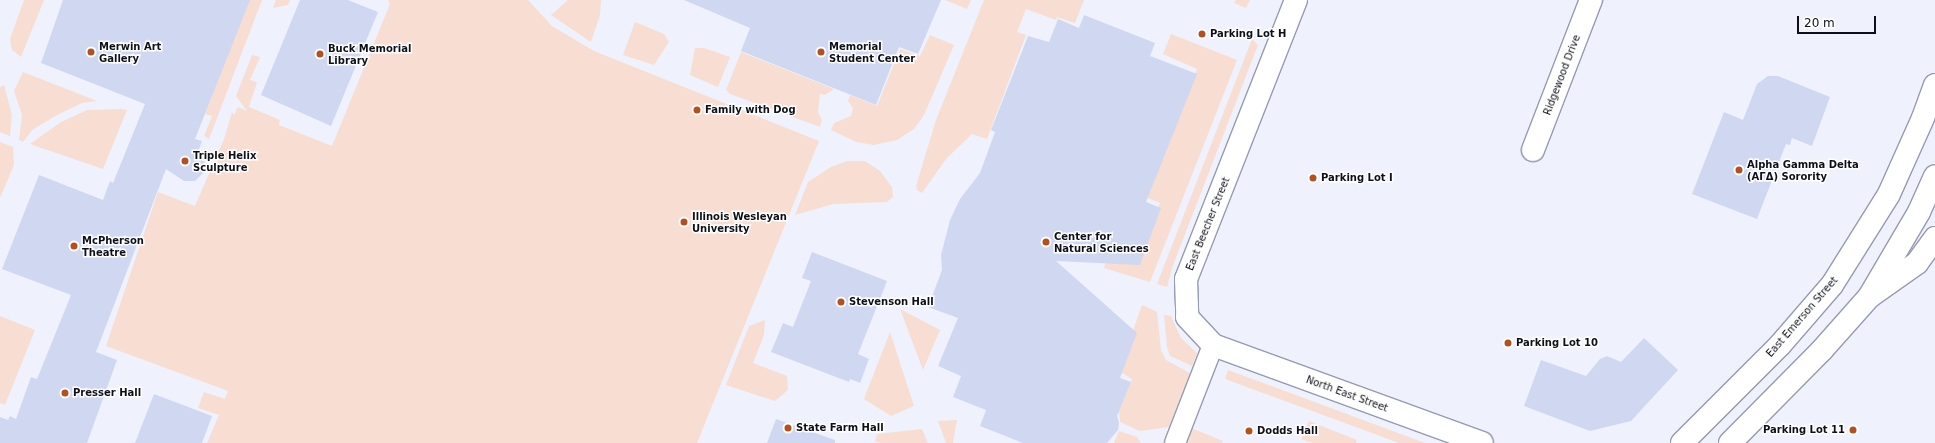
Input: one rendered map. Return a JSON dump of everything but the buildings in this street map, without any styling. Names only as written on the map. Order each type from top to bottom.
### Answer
[{"type":"main road","name":"East Beecher Street","points":[[1213,345],[1187,317],[1186,279],[1296,0]]},
{"type":"main road","name":"Ridgewood Drive","points":[[1533,150],[1591,0]]},
{"type":"main road","name":"East Emerson Street","points":[[1682,443],[1780,344],[1832,285],[1889,194],[1923,118],[1935,85]]},
{"type":"main road","points":[[1730,443],[1822,350],[1869,297],[1919,212],[1935,176]]},
{"type":"main road","points":[[1869,297],[1917,263],[1935,238]]},
{"type":"main road","name":"North East Street","points":[[1213,345],[1482,443]]},
{"type":"street","points":[[1175,443],[1213,345]]},
{"type":"shaded area","points":[[24,0],[44,0],[21,57],[12,50],[10,39]]},
{"type":"shaded area","points":[[248,0],[262,0],[209,139],[204,136],[212,116],[205,114]]},
{"type":"shaded area","points":[[276,0],[290,0],[288,5],[273,8]]},
{"type":"shaded area","points":[[388,0],[528,0],[552,26],[594,51],[819,141],[697,443],[207,443],[219,415],[198,408],[204,392],[225,399],[228,391],[106,346],[158,192],[195,206],[224,139],[232,112],[234,115],[238,107],[247,111],[236,96],[252,55],[260,57],[250,80],[257,82],[249,107],[280,120],[279,125],[332,146],[390,4]]},
{"type":"shaded area","points":[[568,0],[601,0],[600,15],[591,42],[551,15]]},
{"type":"shaded area","points":[[945,0],[971,0],[967,9]]},
{"type":"shaded area","points":[[984,0],[1084,0],[1075,23],[1057,17],[1056,20],[1026,9],[1017,32],[1026,35],[987,139],[972,134],[946,159],[922,193],[917,190],[916,186],[936,120]]},
{"type":"shaded area","points":[[1236,0],[1250,0],[1246,8],[1234,3]]},
{"type":"shaded area","points":[[635,22],[664,34],[669,42],[654,65],[623,55]]},
{"type":"shaded area","points":[[1171,34],[1237,60],[1150,282],[1104,268],[1106,261],[1137,263],[1160,203],[1136,193],[1150,190],[1197,69],[1163,54]]},
{"type":"shaded area","points":[[930,35],[954,45],[924,115],[914,129],[897,140],[874,145],[856,142],[831,130],[834,123],[851,116],[853,108],[848,101],[850,95],[877,106],[900,49],[920,56]]},
{"type":"shaded area","points":[[1252,39],[1258,45],[1172,268],[1167,287],[1157,284]]},
{"type":"shaded area","points":[[695,48],[704,48],[730,57],[718,87],[690,75]]},
{"type":"shaded area","points":[[741,52],[834,89],[825,95],[820,94],[818,112],[822,120],[820,127],[730,94],[726,90]]},
{"type":"shaded area","points":[[23,72],[97,101],[82,103],[57,115],[32,130],[23,142],[19,140],[22,115],[14,91]]},
{"type":"shaded area","points":[[4,85],[12,115],[10,136],[0,132],[0,87]]},
{"type":"shaded area","points":[[87,110],[127,110],[103,169],[30,144],[61,122]]},
{"type":"shaded area","points":[[0,142],[13,147],[14,165],[0,198]]},
{"type":"shaded area","points":[[847,161],[865,161],[880,171],[892,187],[893,197],[887,202],[833,204],[795,215],[808,182],[831,167]]},
{"type":"shaded area","points":[[1142,305],[1157,312],[1161,350],[1166,360],[1190,373],[1169,427],[1140,431],[1120,422],[1119,411],[1132,379],[1119,371]]},
{"type":"shaded area","points":[[900,309],[940,330],[923,370]]},
{"type":"shaded area","points":[[1164,315],[1171,316],[1181,338],[1197,353],[1192,366],[1170,356],[1167,347]]},
{"type":"shaded area","points":[[0,316],[35,330],[5,405],[0,403]]},
{"type":"shaded area","points":[[765,320],[764,335],[753,363],[787,376],[788,390],[775,401],[726,385],[749,326]]},
{"type":"shaded area","points":[[890,332],[914,406],[891,416],[864,399]]},
{"type":"shaded area","points":[[1228,370],[1425,443],[1399,443],[1225,379]]},
{"type":"shaded area","points":[[957,420],[953,443],[946,443],[938,421]]},
{"type":"shaded area","points":[[1309,421],[1357,440],[1356,443],[1313,443],[1301,439]]},
{"type":"shaded area","points":[[1191,428],[1223,441],[1222,443],[1185,443]]},
{"type":"shaded area","points":[[922,429],[928,443],[881,443],[875,441],[877,434]]},
{"type":"shaded area","points":[[1119,431],[1137,437],[1141,443],[1114,443]]},
{"type":"place","name":"Parking Lot H","points":[[1202,34]]},
{"type":"place","name":"Merwin Art Gallery","points":[[91,52]]},
{"type":"place","name":"Memorial Student Center","points":[[821,52]]},
{"type":"place","name":"Buck Memorial Library","points":[[320,54]]},
{"type":"place","name":"Family with Dog","points":[[697,110]]},
{"type":"place","name":"Triple Helix Sculpture","points":[[185,161]]},
{"type":"place","name":"Alpha Gamma Delta (ΑΓΔ) Sorority","points":[[1739,170]]},
{"type":"place","name":"Parking Lot I","points":[[1313,178]]},
{"type":"place","name":"Illinois Wesleyan University","points":[[684,222]]},
{"type":"place","name":"Center for Natural Sciences","points":[[1046,242]]},
{"type":"place","name":"McPherson Theatre","points":[[74,246]]},
{"type":"place","name":"Stevenson Hall","points":[[841,302]]},
{"type":"place","name":"Parking Lot 10","points":[[1508,343]]},
{"type":"place","name":"Presser Hall","points":[[65,393]]},
{"type":"place","name":"State Farm Hall","points":[[788,428]]},
{"type":"place","name":"Parking Lot 11","points":[[1853,430]]},
{"type":"place","name":"Dodds Hall","points":[[1249,431]]}]
